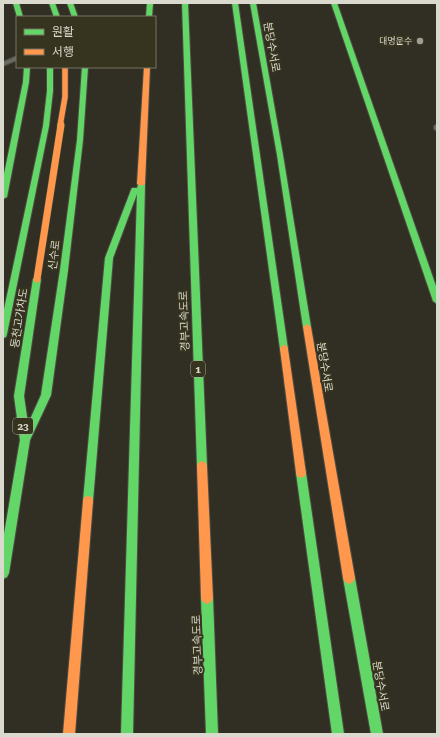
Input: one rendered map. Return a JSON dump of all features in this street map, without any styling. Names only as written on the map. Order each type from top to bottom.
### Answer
[{"type":"main road","points":[[16,3],[20,16]]},
{"type":"main road","points":[[52,3],[57,16]]},
{"type":"main road","points":[[70,3],[75,16]]},
{"type":"main road","points":[[149,16],[150,3]]},
{"type":"main road","name":"경부고속도로","points":[[185,3],[212,734]]},
{"type":"main road","points":[[235,3],[338,734]]},
{"type":"main road","name":"분당수서로","points":[[253,3],[280,155],[330,468],[377,734]]},
{"type":"main road","points":[[334,3],[437,301]]},
{"type":"main road","points":[[3,197],[25,90],[27,68]]},
{"type":"main road","name":"동천고가차도","points":[[3,334],[46,126],[50,91],[50,68]]},
{"type":"main road","name":"동천고가차도","points":[[3,573],[25,440],[19,396],[65,97],[65,68]]},
{"type":"main road","name":"신수로","points":[[25,440],[46,395],[79,148],[85,68]]},
{"type":"main road","points":[[127,734],[141,174],[147,68]]},
{"type":"main road","points":[[69,734],[76,631],[109,258],[141,174]]},
{"type":"lane","points":[[3,64],[16,58]]},
{"type":"traffic: fast","points":[[16,3],[20,16]]},
{"type":"traffic: fast","points":[[52,3],[57,16]]},
{"type":"traffic: fast","points":[[70,3],[75,16]]},
{"type":"traffic: fast","points":[[149,16],[150,3]]},
{"type":"traffic: fast","points":[[185,3],[202,466]]},
{"type":"traffic: fast","points":[[235,3],[284,349]]},
{"type":"traffic: fast","points":[[253,3],[280,155],[307,327]]},
{"type":"traffic: fast","points":[[334,3],[437,301]]},
{"type":"traffic: fast","points":[[3,197],[26,82],[27,68]]},
{"type":"traffic: fast","points":[[3,334],[46,126],[50,91],[50,68]]},
{"type":"traffic: fast","points":[[25,440],[46,395],[64,270],[80,140],[85,68]]},
{"type":"traffic: fast","points":[[127,734],[141,184]]},
{"type":"traffic: fast","points":[[88,501],[109,258],[135,190]]},
{"type":"traffic: fast","points":[[3,573],[25,440],[19,396],[37,279]]},
{"type":"traffic: fast","points":[[301,473],[338,734]]},
{"type":"traffic: fast","points":[[349,578],[377,734]]},
{"type":"traffic: fast","points":[[207,598],[212,734]]},
{"type":"traffic: slow","points":[[37,279],[65,97],[65,68]]},
{"type":"traffic: slow","points":[[141,184],[147,68]]},
{"type":"traffic: slow","points":[[307,327],[349,578]]},
{"type":"traffic: slow","points":[[284,349],[301,473]]},
{"type":"traffic: slow","points":[[202,466],[207,598]]},
{"type":"traffic: slow","points":[[69,734],[88,501]]},
{"type":"place","name":"대명운수","points":[[420,41]]}]
